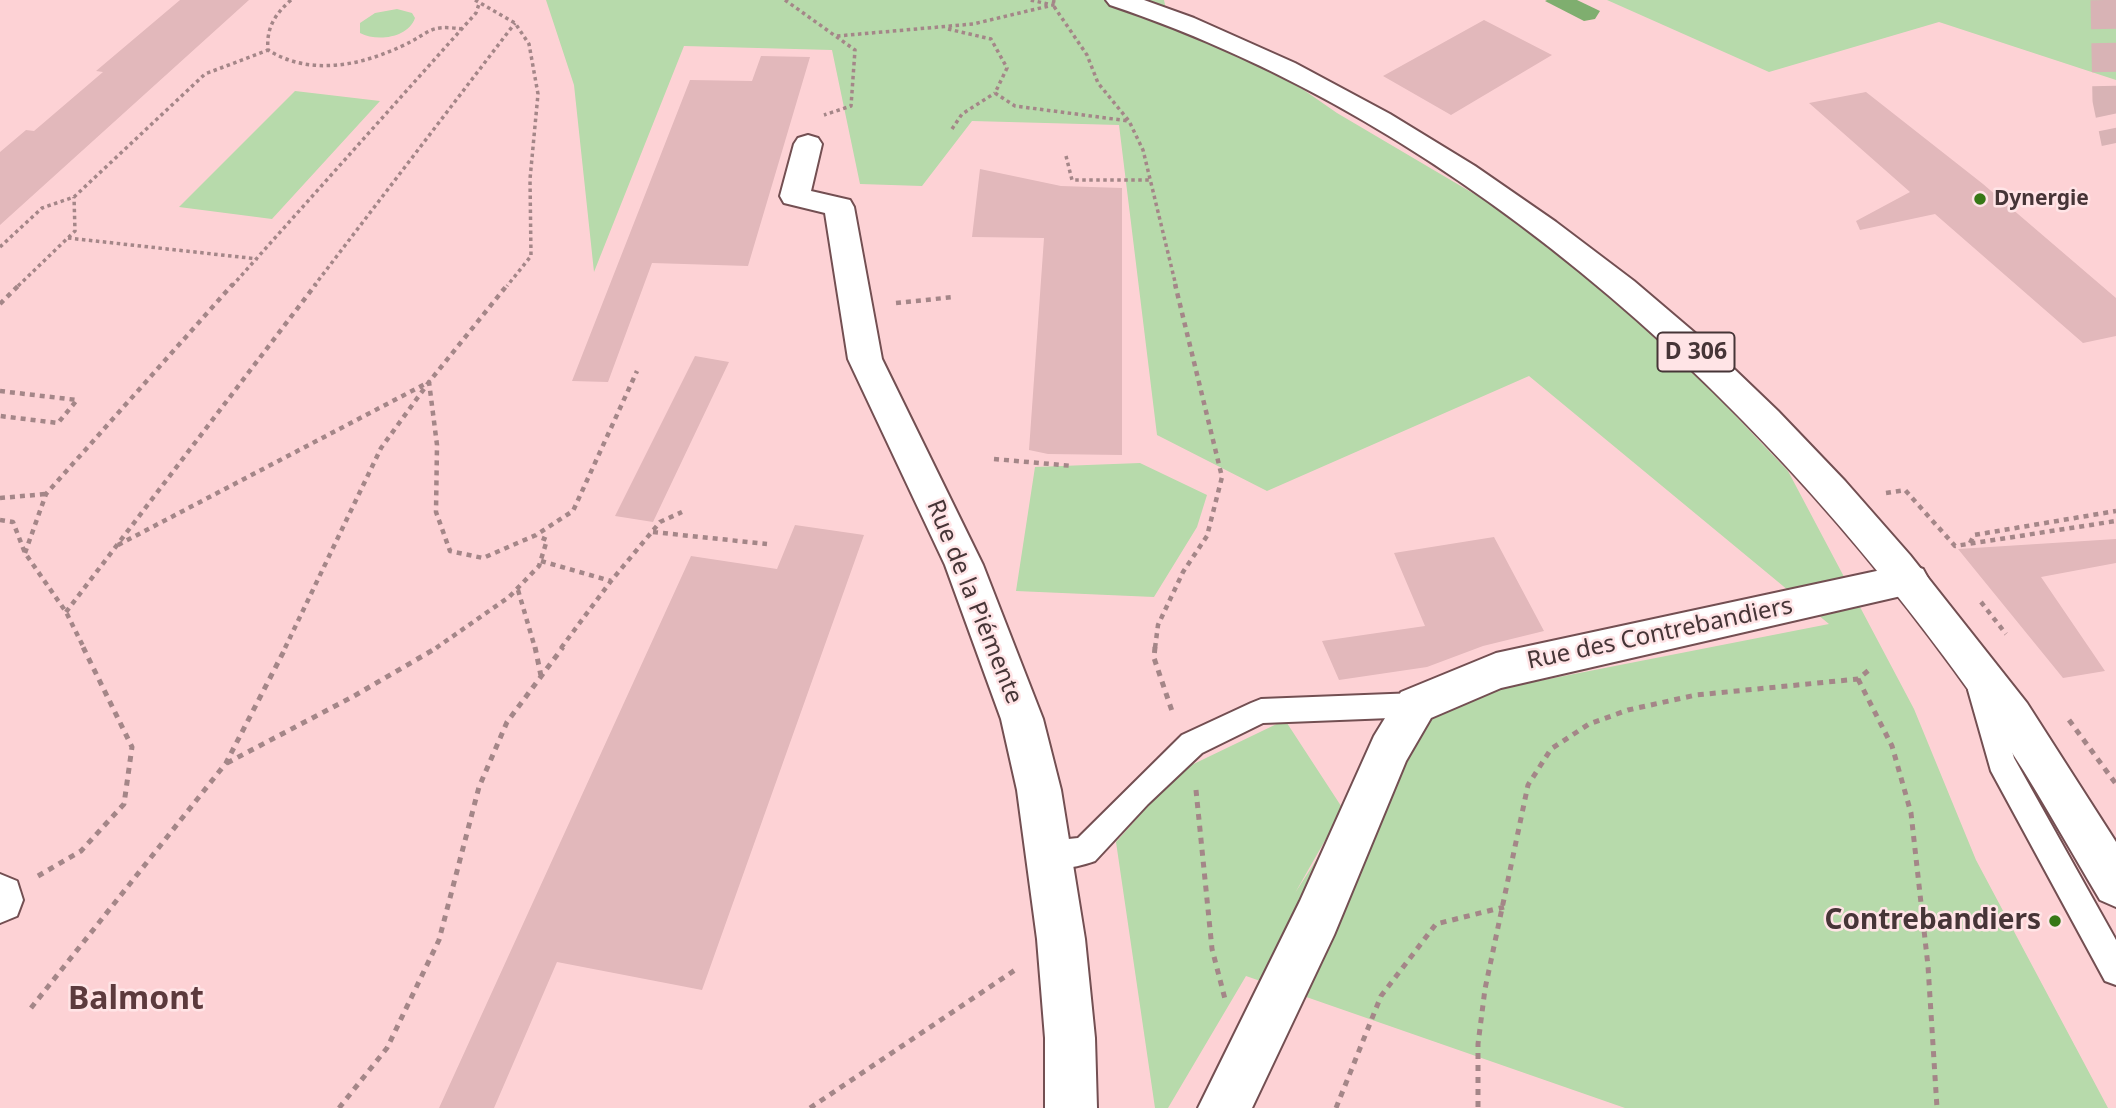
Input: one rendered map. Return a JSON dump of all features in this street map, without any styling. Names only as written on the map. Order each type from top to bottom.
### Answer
[{"type":"street","name":"D 306","points":[[1119,0],[1161,14],[1259,58],[1350,103],[1444,157],[1541,224],[1646,306],[1728,381],[1826,483],[1909,580],[2019,727],[2116,884]]},
{"type":"street","name":"Rue de la Piémente","points":[[808,144],[795,196],[839,206],[865,359],[964,565],[1021,719],[1040,790],[1061,939],[1070,1038],[1071,1108]]},
{"type":"street","name":"Rue des Contrebandiers","points":[[1416,705],[1496,671],[1909,580]]},
{"type":"street","points":[[1224,1108],[1317,918],[1389,750],[1416,705]]},
{"type":"lane","points":[[1976,669],[2001,762],[2116,970]]},
{"type":"lane","name":"Rue des Contrebandiers","points":[[1049,855],[1085,851],[1138,795],[1192,744],[1261,710],[1416,705]]},
{"type":"path","points":[[268,50],[267,40],[274,15],[291,0]]},
{"type":"path","points":[[785,0],[855,50],[851,106],[823,116],[810,131],[808,144]]},
{"type":"path","points":[[1030,0],[1054,2]]},
{"type":"path","points":[[26,553],[46,494],[462,29],[476,13],[477,2],[515,23],[529,44],[538,94],[530,179],[531,256],[429,382],[381,448],[314,593],[226,763],[31,1008]]},
{"type":"path","points":[[837,36],[948,29],[1015,18],[1054,2]]},
{"type":"path","points":[[1054,2],[1087,55],[1098,83],[1129,121],[1143,150],[1222,477],[1207,536],[1183,572],[1158,625],[1154,658],[1170,710],[1192,744],[1212,949],[1244,1071]]},
{"type":"path","points":[[66,612],[515,23]]},
{"type":"path","points":[[268,50],[288,62],[331,65],[382,54],[404,46],[434,27],[462,29]]},
{"type":"path","points":[[948,29],[991,39],[1007,68],[995,93],[962,114],[952,130]]},
{"type":"path","points":[[0,247],[42,208],[74,197],[205,74],[268,50]]},
{"type":"path","points":[[995,93],[1015,106],[1129,121]]},
{"type":"path","points":[[1066,156],[1072,180],[1151,180]]},
{"type":"path","points":[[0,304],[75,231],[74,197]]},
{"type":"path","points":[[68,238],[258,259]]},
{"type":"path","points":[[856,307],[954,297]]},
{"type":"path","points":[[429,382],[437,445],[436,512],[450,551],[483,558],[536,535],[573,511],[637,371]]},
{"type":"path","points":[[117,545],[429,382]]},
{"type":"path","points":[[0,391],[77,400],[58,423],[0,416]]},
{"type":"path","points":[[0,424],[7,416]]},
{"type":"path","points":[[994,459],[1073,466]]},
{"type":"path","points":[[1885,494],[1905,490],[1955,546],[2116,521]]},
{"type":"path","points":[[0,498],[46,494]]},
{"type":"path","points":[[1970,544],[1974,535],[2116,511]]},
{"type":"path","points":[[339,1108],[387,1048],[439,940],[479,787],[507,722],[611,581],[660,522],[682,512]]},
{"type":"path","points":[[0,520],[13,522],[26,553],[66,612],[132,747],[124,804],[81,851],[12,892]]},
{"type":"path","points":[[653,531],[767,544]]},
{"type":"path","points":[[226,763],[399,673],[518,590],[549,547],[547,540],[536,535]]},
{"type":"path","points":[[541,561],[611,581]]},
{"type":"path","points":[[518,590],[539,661],[541,677]]},
{"type":"path","points":[[1478,1107],[1478,1044],[1485,989],[1528,785],[1551,749],[1589,724],[1628,710],[1696,695],[1858,678],[1869,670]]},
{"type":"path","points":[[1858,678],[1892,746],[1910,813],[1928,966],[1937,1108]]},
{"type":"path","points":[[1336,1108],[1381,996],[1436,924],[1504,907]]},
{"type":"path","points":[[810,1108],[1061,939]]},
{"type":"shaded area","points":[[546,0],[1164,0],[1169,23],[1272,68],[1337,113],[1515,218],[1640,315],[1788,471],[1914,709],[1976,860],[2108,1108],[1625,1108],[1246,976],[1168,1108],[1155,1108],[1116,842],[1179,771],[1285,720],[1343,809],[1295,893],[1416,705],[1829,624],[1529,376],[1267,491],[1157,435],[1119,125],[972,121],[922,186],[860,184],[832,50],[684,46],[594,272],[574,85]]},
{"type":"shaded area","points":[[1577,0],[1600,11],[1595,19],[1584,21],[1545,1]]},
{"type":"shaded area","points":[[1607,0],[2116,0],[2116,80],[1939,22],[1769,72]]},
{"type":"shaded area","points":[[397,9],[412,13],[415,18],[406,30],[383,37],[360,33],[360,23],[375,13]]},
{"type":"shaded area","points":[[295,91],[380,101],[272,219],[179,207]]},
{"type":"shaded area","points":[[1140,463],[1207,495],[1197,527],[1154,597],[1016,591],[1035,467]]},
{"type":"building","points":[[180,0],[249,0],[0,225],[0,152],[26,130],[34,131],[103,72],[96,71]]},
{"type":"building","points":[[1484,20],[1552,55],[1451,115],[1383,76]]},
{"type":"building","points":[[761,56],[810,57],[748,266],[652,263],[608,382],[572,381],[690,80],[752,81]]},
{"type":"building","points":[[1866,92],[1983,184],[2116,298],[2116,336],[2083,343],[1935,214],[1860,230],[1856,221],[1910,192],[1809,103]]},
{"type":"building","points":[[980,169],[1061,186],[1122,188],[1122,455],[1048,454],[1029,450],[1044,238],[972,237]]},
{"type":"building","points":[[695,356],[729,362],[653,522],[615,516]]},
{"type":"building","points":[[795,525],[864,535],[702,990],[557,962],[494,1108],[439,1108],[691,556],[777,569]]},
{"type":"building","points":[[1494,537],[1544,631],[1483,646],[1427,667],[1339,680],[1322,641],[1425,626],[1394,553]]},
{"type":"building","points":[[2116,539],[2116,563],[2041,577],[2105,671],[2063,678],[1958,549]]},
{"type":"tunnel","points":[[2105,0],[2107,100],[2116,143]]},
{"type":"place","name":"Dynergie","points":[[1980,199]]},
{"type":"place","name":"Contrebandiers","points":[[2055,921]]},
{"type":"district","name":"Balmont","points":[[136,1000]]}]
